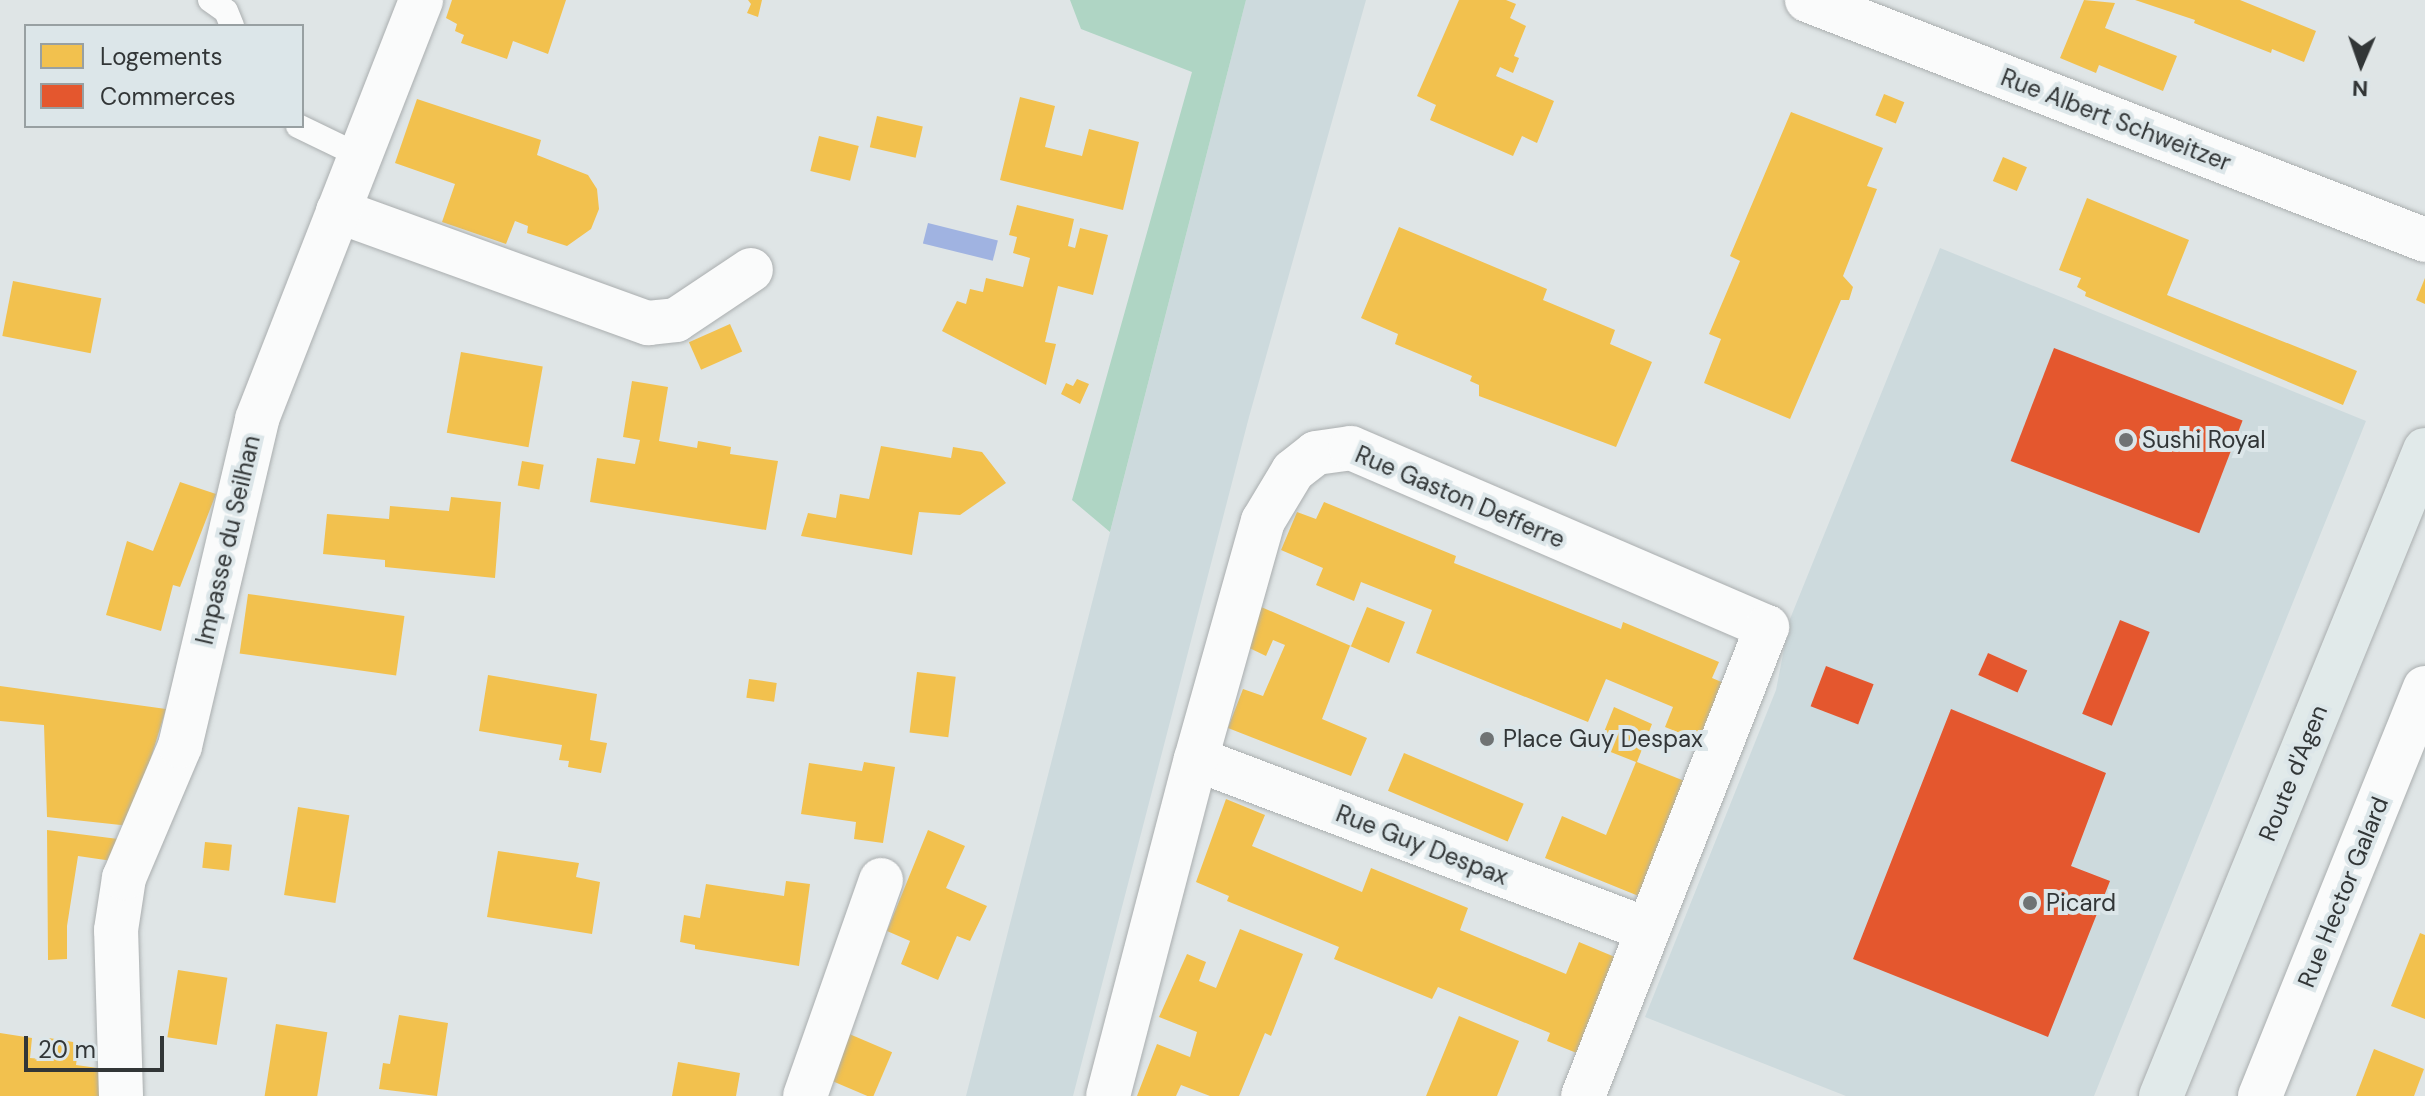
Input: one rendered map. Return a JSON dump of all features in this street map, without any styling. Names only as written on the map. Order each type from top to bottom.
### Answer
[{"type":"main road","name":"Route d'Agen","points":[[2161,1096],[2425,450]]},
{"type":"street","name":"Impasse du Seilhan","points":[[121,1096],[116,930],[124,878],[180,746],[257,419],[421,0]]},
{"type":"street","name":"Rue Albert Schweitzer","points":[[1807,0],[2425,240]]},
{"type":"street","points":[[338,211],[648,323],[676,320],[751,270]]},
{"type":"street","name":"Rue Gaston Defferre","points":[[1108,1096],[1196,759],[1263,521],[1293,471],[1316,453],[1351,448],[1767,627],[1583,1096]]},
{"type":"street","name":"Rue Hector Galard","points":[[2260,1096],[2425,688]]},
{"type":"street","name":"Rue Guy Despax","points":[[1196,759],[1648,930]]},
{"type":"street","points":[[805,1096],[881,880]]},
{"type":"lane","points":[[210,0],[226,11],[231,24]]},
{"type":"lane","points":[[302,128],[360,156]]},
{"type":"shaded area","points":[[1246,0],[1366,0],[1249,417],[1073,1096],[966,1096]]},
{"type":"shaded area","points":[[1940,248],[2366,421],[2094,1096],[1846,1096],[1645,1017],[1776,690],[1790,619]]},
{"type":"green space","points":[[1070,0],[1246,0],[1110,532],[1072,500],[1192,72],[1081,29]]},
{"type":"water","points":[[928,223],[998,240],[993,261],[923,243]]},
{"type":"building: Logements","points":[[452,0],[566,0],[548,54],[513,41],[507,59],[461,43],[464,35],[455,31],[457,24],[446,18]]},
{"type":"building: Logements","points":[[748,0],[762,0],[758,17],[747,13],[751,4]]},
{"type":"building: Logements","points":[[1459,0],[1506,0],[1516,4],[1510,18],[1526,26],[1514,56],[1519,58],[1513,73],[1500,67],[1496,76],[1554,101],[1537,143],[1522,136],[1513,156],[1430,120],[1436,105],[1417,96]]},
{"type":"building: Logements","points":[[2084,0],[2115,3],[2105,28],[2177,56],[2163,91],[2099,65],[2096,73],[2060,58]]},
{"type":"building: Logements","points":[[2135,0],[2240,0],[2316,31],[2304,62],[2272,49],[2271,53],[2194,23],[2195,20]]},
{"type":"building: Logements","points":[[1884,94],[1904,102],[1896,124],[1875,115]]},
{"type":"building: Logements","points":[[1020,97],[1055,106],[1045,147],[1082,156],[1089,129],[1139,142],[1123,210],[1000,180]]},
{"type":"building: Logements","points":[[417,99],[541,140],[537,155],[588,175],[597,189],[599,209],[591,229],[567,246],[527,233],[528,226],[515,221],[506,244],[442,222],[455,184],[395,163]]},
{"type":"building: Logements","points":[[1791,112],[1883,148],[1867,186],[1877,189],[1843,276],[1853,287],[1849,300],[1841,300],[1790,419],[1704,383],[1721,339],[1709,334],[1740,261],[1730,256]]},
{"type":"building: Logements","points":[[877,116],[923,127],[916,158],[870,147]]},
{"type":"building: Logements","points":[[819,136],[859,146],[850,181],[810,171]]},
{"type":"building: Logements","points":[[2003,157],[2027,167],[2017,191],[1993,181]]},
{"type":"building: Logements","points":[[2087,198],[2189,240],[2167,295],[2357,371],[2343,405],[2085,296],[2086,292],[2077,287],[2081,278],[2059,270]]},
{"type":"building: Logements","points":[[1017,205],[1074,219],[1068,246],[1075,248],[1080,228],[1108,235],[1093,295],[1058,286],[1045,342],[1056,344],[1046,385],[942,331],[957,301],[966,304],[970,289],[983,292],[986,278],[1023,287],[1030,258],[1013,253],[1017,237],[1009,235]]},
{"type":"building: Logements","points":[[1399,227],[1547,289],[1543,300],[1615,330],[1610,344],[1652,362],[1616,447],[1479,396],[1479,385],[1470,381],[1472,376],[1395,344],[1398,334],[1361,318]]},
{"type":"building: Logements","points":[[2425,278],[2425,304],[2416,300]]},
{"type":"building: Logements","points":[[13,281],[101,298],[91,353],[2,336]]},
{"type":"building: Logements","points":[[730,324],[742,351],[701,370],[689,342]]},
{"type":"building: Logements","points":[[461,352],[543,366],[528,447],[447,433]]},
{"type":"building: Logements","points":[[1077,379],[1089,384],[1080,404],[1061,394],[1066,383],[1073,386]]},
{"type":"building: Logements","points":[[632,381],[668,387],[659,441],[697,448],[698,441],[731,447],[730,454],[778,461],[766,530],[590,502],[597,458],[635,464],[640,440],[623,437]]},
{"type":"building: Logements","points":[[881,446],[951,458],[953,447],[982,452],[1006,483],[960,515],[919,512],[912,555],[801,536],[808,513],[836,518],[840,494],[869,499]]},
{"type":"building: Logements","points":[[522,461],[544,465],[539,489],[518,486]]},
{"type":"building: Logements","points":[[180,482],[216,494],[180,587],[173,585],[161,631],[106,615],[127,541],[153,551]]},
{"type":"building: Logements","points":[[451,497],[501,502],[495,578],[385,567],[385,560],[323,554],[327,514],[389,519],[390,506],[449,511]]},
{"type":"building: Logements","points":[[1324,502],[1456,556],[1454,563],[1621,629],[1623,622],[1719,662],[1712,678],[1731,686],[1707,744],[1665,727],[1673,707],[1606,679],[1588,722],[1416,653],[1432,610],[1361,582],[1354,601],[1316,585],[1323,568],[1281,550],[1297,512],[1316,519]]},
{"type":"building: Logements","points":[[248,594],[404,616],[396,675],[240,653]]},
{"type":"building: Logements","points":[[1259,606],[1351,646],[1367,607],[1405,622],[1389,663],[1350,646],[1322,719],[1367,738],[1351,776],[1228,728],[1243,689],[1263,696],[1285,645],[1273,640],[1266,656],[1241,644]]},
{"type":"building: Logements","points":[[917,672],[956,677],[948,737],[910,733]]},
{"type":"building: Logements","points":[[488,675],[597,694],[590,740],[607,743],[601,773],[568,767],[569,761],[559,760],[562,745],[479,731]]},
{"type":"building: Logements","points":[[749,679],[777,683],[774,702],[746,698]]},
{"type":"building: Logements","points":[[0,686],[166,709],[130,826],[47,817],[44,725],[0,721]]},
{"type":"building: Logements","points":[[1614,707],[1652,724],[1637,762],[1692,784],[1646,899],[1545,858],[1562,816],[1606,835],[1636,762],[1598,747]]},
{"type":"building: Logements","points":[[1404,753],[1524,804],[1508,842],[1388,791]]},
{"type":"building: Logements","points":[[864,762],[895,767],[883,843],[854,839],[856,822],[801,814],[809,763],[862,771]]},
{"type":"building: Logements","points":[[1226,799],[1265,815],[1252,846],[1362,892],[1371,868],[1468,908],[1460,930],[1566,974],[1579,942],[1622,960],[1584,1056],[1547,1041],[1550,1033],[1438,987],[1432,999],[1334,959],[1339,947],[1227,901],[1229,896],[1196,882]]},
{"type":"building: Logements","points":[[298,807],[349,815],[335,903],[284,895]]},
{"type":"building: Logements","points":[[47,830],[126,840],[119,862],[78,856],[67,926],[67,959],[48,960]]},
{"type":"building: Logements","points":[[928,830],[965,846],[946,888],[987,906],[970,941],[957,936],[938,980],[901,964],[910,941],[887,931]]},
{"type":"building: Logements","points":[[205,842],[232,845],[229,871],[202,868]]},
{"type":"building: Logements","points":[[498,851],[579,863],[576,877],[600,882],[592,934],[487,917]]},
{"type":"building: Logements","points":[[786,881],[810,884],[799,966],[695,949],[695,945],[680,942],[684,915],[700,918],[706,884],[784,896]]},
{"type":"building: Logements","points":[[1240,929],[1303,954],[1271,1036],[1265,1033],[1239,1096],[1210,1096],[1181,1085],[1176,1096],[1137,1096],[1157,1044],[1190,1057],[1197,1032],[1159,1017],[1187,954],[1206,962],[1199,981],[1216,988]]},
{"type":"building: Logements","points":[[2420,933],[2425,935],[2425,1019],[2391,1006]]},
{"type":"building: Logements","points":[[178,970],[227,978],[217,1045],[167,1037]]},
{"type":"building: Logements","points":[[399,1015],[448,1023],[437,1096],[379,1089],[383,1063],[390,1064]]},
{"type":"building: Logements","points":[[1459,1016],[1519,1041],[1497,1096],[1426,1096]]},
{"type":"building: Logements","points":[[276,1024],[327,1032],[317,1096],[265,1096]]},
{"type":"building: Logements","points":[[0,1033],[32,1038],[30,1058],[53,1060],[49,1038],[79,1043],[76,1065],[105,1069],[105,1096],[0,1096]]},
{"type":"building: Logements","points":[[847,1033],[892,1052],[873,1096],[827,1079]]},
{"type":"building: Logements","points":[[2374,1049],[2424,1069],[2414,1096],[2356,1096]]},
{"type":"building: Logements","points":[[678,1062],[740,1073],[736,1096],[672,1096]]},
{"type":"building: Commerces","name":"Sushi Royal","points":[[2054,348],[2243,420],[2199,533],[2011,461]]},
{"type":"building: Commerces","points":[[2120,620],[2150,632],[2112,726],[2082,714]]},
{"type":"building: Commerces","points":[[1988,653],[2027,670],[2018,692],[1978,675]]},
{"type":"building: Commerces","points":[[1826,666],[1874,684],[1858,724],[1811,706]]},
{"type":"building: Commerces","points":[[1951,709],[2106,773],[2071,866],[2110,881],[2048,1037],[1853,959]]},
{"type":"place","name":"Sushi Royal","points":[[2126,440]]},
{"type":"place","name":"Place Guy Despax","points":[[1487,739]]},
{"type":"place","name":"Picard","points":[[2030,903]]}]
